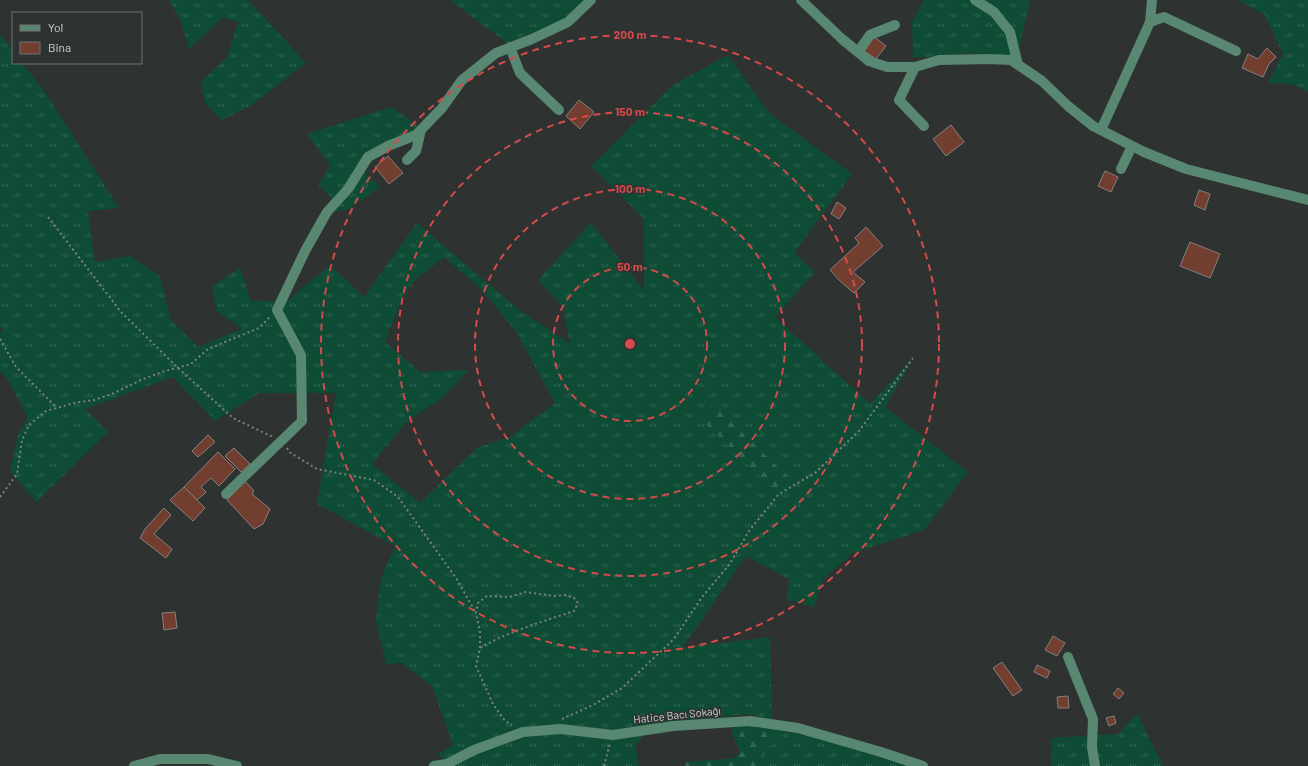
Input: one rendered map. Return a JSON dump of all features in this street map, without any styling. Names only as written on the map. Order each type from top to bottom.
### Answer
[{"type":"street","points":[[226,494],[302,421],[300,355],[277,310],[305,251],[327,212],[348,190],[368,157],[388,146],[416,136],[442,108],[462,80],[496,53],[532,39],[568,22],[591,0]]},
{"type":"street","points":[[801,0],[842,39],[869,60],[887,67],[915,67],[939,60],[1011,60],[1042,81],[1068,106],[1093,126],[1144,152],[1186,169],[1308,200]]},
{"type":"street","points":[[975,0],[994,12],[1010,32],[1018,65]]},
{"type":"street","points":[[1101,130],[1150,22],[1152,0]]},
{"type":"street","points":[[1150,22],[1164,17],[1236,52]]},
{"type":"street","points":[[858,52],[870,34],[895,25]]},
{"type":"street","points":[[510,48],[520,73],[559,110]]},
{"type":"street","points":[[915,67],[899,100],[924,126]]},
{"type":"street","points":[[407,160],[416,150],[421,130]]},
{"type":"street","points":[[1122,169],[1132,146]]},
{"type":"street","points":[[1068,658],[1093,720],[1092,747],[1095,766]]},
{"type":"street","name":"Hatice Bacı Sokağı","points":[[434,766],[446,765],[474,750],[523,732],[560,729],[613,735],[673,726],[750,721],[798,728],[923,766]]},
{"type":"street","points":[[134,766],[160,759],[208,759],[237,766]]},
{"type":"path","points":[[48,217],[122,312],[178,368],[233,418],[281,441],[289,452],[317,469],[374,480],[398,497],[456,578],[476,613],[480,631],[480,648],[476,666],[494,704],[505,721],[523,732]]},
{"type":"path","points":[[0,497],[16,474],[22,440],[29,425],[46,411],[74,402],[94,400],[112,394],[144,379],[191,364],[208,349],[259,328],[277,310]]},
{"type":"path","points":[[0,339],[16,367],[57,408]]},
{"type":"path","points":[[558,721],[593,705],[622,688],[674,639],[702,597],[729,565],[749,531],[779,494],[815,473],[859,431],[913,358]]},
{"type":"path","points":[[476,613],[478,603],[487,596],[509,597],[526,592],[574,598],[578,604],[574,611],[524,628],[491,641],[480,648]]},
{"type":"path","points":[[604,766],[613,735]]},
{"type":"green space","points":[[169,0],[248,0],[306,63],[250,106],[222,120],[205,103],[201,82],[227,57],[238,22],[223,17],[189,49],[181,22]]},
{"type":"green space","points":[[451,0],[587,0],[566,20],[507,43]]},
{"type":"green space","points":[[924,0],[1030,0],[1017,58],[973,53],[913,58],[912,22]]},
{"type":"green space","points":[[1237,0],[1308,0],[1308,92],[1292,84],[1268,83],[1283,54],[1265,15]]},
{"type":"green space","points":[[0,34],[12,50],[12,64],[23,64],[47,95],[119,208],[88,211],[95,262],[130,256],[160,276],[170,319],[198,347],[242,329],[216,310],[212,287],[240,268],[251,301],[274,301],[277,309],[330,265],[364,297],[417,223],[518,309],[570,344],[563,307],[538,280],[591,223],[644,290],[644,219],[591,166],[673,85],[728,55],[768,112],[852,174],[794,253],[815,272],[775,317],[870,404],[913,358],[885,407],[968,472],[924,530],[853,553],[823,579],[814,607],[787,600],[789,579],[746,556],[682,648],[770,637],[772,719],[747,714],[669,722],[613,730],[563,724],[511,731],[469,747],[444,760],[438,754],[453,745],[432,686],[402,663],[386,664],[376,620],[381,578],[395,546],[317,504],[336,393],[259,393],[215,421],[173,377],[85,409],[108,432],[36,502],[10,471],[18,434],[28,418],[8,380],[0,371],[0,334],[3,329],[0,327]],"holes":[[[444,257],[481,289],[517,333],[555,403],[510,437],[477,448],[420,503],[372,464],[408,420],[441,399],[469,370],[420,372],[385,342],[403,296],[417,278]]]},
{"type":"green space","points":[[391,107],[418,125],[415,139],[370,159],[363,171],[380,187],[347,210],[327,212],[333,199],[319,185],[330,165],[307,134]]},
{"type":"green space","points":[[713,404],[790,479],[779,494],[700,419]]},
{"type":"green space","points":[[1137,713],[1163,766],[1051,766],[1052,738],[1118,734]]},
{"type":"green space","points":[[750,721],[786,727],[757,761],[761,766],[685,766],[687,762],[735,758],[740,752],[731,730]]},
{"type":"green space","points":[[782,731],[807,735],[911,766],[761,766],[757,761]]},
{"type":"green space","points":[[562,732],[643,735],[635,746],[639,766],[451,766],[474,753],[524,736]]},
{"type":"building","points":[[873,36],[886,46],[876,59],[863,50]]},
{"type":"building","points":[[1267,48],[1276,57],[1269,64],[1263,77],[1242,68],[1248,54],[1258,59]]},
{"type":"building","points":[[579,100],[594,112],[580,129],[566,116]]},
{"type":"building","points":[[951,125],[964,142],[946,156],[933,139]]},
{"type":"building","points":[[388,156],[403,173],[389,184],[375,167]]},
{"type":"building","points":[[1105,171],[1118,177],[1111,192],[1098,186]]},
{"type":"building","points":[[1199,190],[1210,194],[1205,210],[1194,205]]},
{"type":"building","points":[[837,202],[846,208],[839,219],[831,214]]},
{"type":"building","points":[[866,227],[883,246],[853,272],[865,282],[854,293],[830,270],[859,243],[855,238]]},
{"type":"building","points":[[1190,242],[1220,254],[1210,278],[1180,266]]},
{"type":"building","points":[[208,435],[215,442],[198,457],[192,451]]},
{"type":"building","points":[[234,448],[250,464],[241,472],[225,456]]},
{"type":"building","points":[[218,452],[235,469],[219,486],[211,478],[201,487],[206,492],[197,500],[184,487]]},
{"type":"building","points":[[245,481],[254,491],[252,494],[270,509],[263,524],[254,529],[227,500]]},
{"type":"building","points":[[184,487],[205,508],[193,521],[170,500]]},
{"type":"building","points":[[164,508],[171,515],[154,534],[172,549],[166,558],[140,538],[145,529]]},
{"type":"building","points":[[175,612],[177,628],[164,630],[162,613]]},
{"type":"building","points":[[1053,636],[1065,643],[1057,656],[1045,650]]},
{"type":"building","points":[[1002,662],[1022,690],[1013,696],[993,668]]},
{"type":"building","points":[[1037,665],[1050,671],[1047,678],[1034,672]]},
{"type":"building","points":[[1118,688],[1124,693],[1119,699],[1113,694]]},
{"type":"building","points":[[1068,696],[1069,708],[1058,708],[1057,697]]},
{"type":"building","points":[[1114,716],[1116,723],[1109,726],[1106,718]]}]
